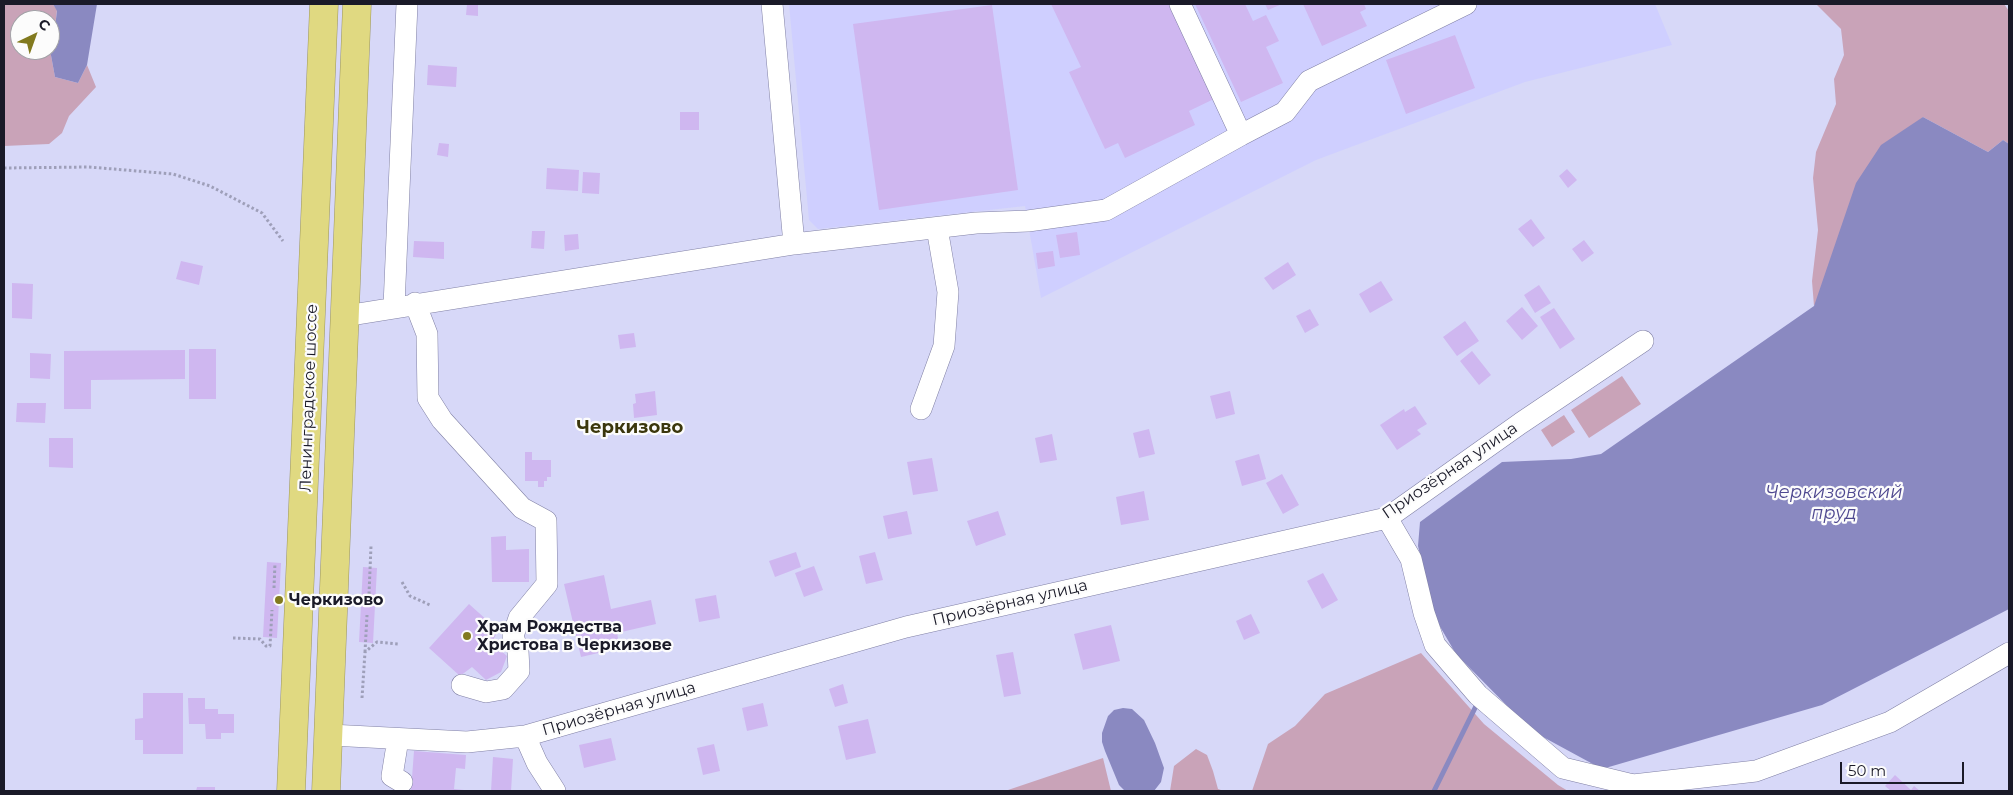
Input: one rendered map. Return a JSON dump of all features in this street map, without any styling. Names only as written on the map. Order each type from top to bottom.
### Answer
[{"type":"highway","name":"Ленинградское шоссе","points":[[291,791],[324,4]]},
{"type":"highway","name":"Ленинградское шоссе","points":[[326,791],[330,735],[358,4]]},
{"type":"street","points":[[394,306],[407,4]]},
{"type":"street","points":[[772,4],[794,244]]},
{"type":"street","points":[[1180,4],[1241,134]]},
{"type":"street","points":[[345,316],[394,306],[794,244],[976,223],[1028,221],[1106,210],[1241,134],[1285,112],[1309,81],[1466,4]]},
{"type":"street","points":[[921,409],[944,346],[948,292],[937,228]]},
{"type":"street","points":[[415,303],[427,334],[428,398],[442,420],[522,508],[546,521],[547,584],[518,618],[513,636],[518,651],[518,671],[503,689],[486,692],[462,685]]},
{"type":"street","name":"Приозёрная улица","points":[[330,735],[467,742],[525,736],[906,627],[1387,518],[1521,423],[1643,341]]},
{"type":"street","points":[[1387,518],[1411,559],[1424,613],[1435,645],[1478,695],[1564,768],[1633,785],[1756,771],[1890,722],[2009,653]]},
{"type":"street","points":[[525,736],[537,763],[555,791]]},
{"type":"street","points":[[398,738],[392,776],[402,782]]},
{"type":"path","points":[[4,168],[89,167],[173,174],[210,186],[262,213],[283,242]]},
{"type":"path","points":[[369,594],[371,546]]},
{"type":"path","points":[[274,588],[275,563]]},
{"type":"path","points":[[402,582],[410,596],[430,605]]},
{"type":"path","points":[[233,638],[260,639],[266,646],[270,646],[272,610]]},
{"type":"path","points":[[362,698],[367,615]]},
{"type":"path","points":[[365,652],[377,642],[398,644]]},
{"type":"shaded area","points":[[4,4],[53,4],[57,10],[10,10],[10,60],[52,60],[55,77],[78,83],[87,65],[96,87],[69,116],[62,133],[49,144],[4,146]]},
{"type":"shaded area","points":[[789,4],[1655,4],[1672,45],[1525,82],[1316,160],[1041,298],[1025,206],[818,229],[809,220]]},
{"type":"shaded area","points":[[1816,4],[2004,4],[2009,11],[2009,144],[2003,140],[1988,152],[1923,117],[1814,306],[1812,281],[1818,230],[1813,178],[1816,152],[1836,104],[1834,79],[1844,55],[1841,29]]},
{"type":"shaded area","points":[[1622,376],[1641,404],[1589,438],[1571,410]]},
{"type":"shaded area","points":[[1564,415],[1575,432],[1552,447],[1541,430]]},
{"type":"shaded area","points":[[1421,653],[1484,724],[1558,785],[1568,791],[1252,791],[1268,744],[1295,726],[1325,694]]},
{"type":"shaded area","points":[[1196,749],[1207,755],[1218,789],[1224,791],[1170,791],[1174,766]]},
{"type":"shaded area","points":[[1103,758],[1111,791],[1005,791]]},
{"type":"water","points":[[53,4],[97,4],[87,65],[78,83],[55,77],[52,60],[60,60],[60,10],[56,10]]},
{"type":"water","name":"Черкизовский пруд","points":[[1923,117],[1988,152],[2003,140],[2009,144],[2009,609],[1822,705],[1602,769],[1532,731],[1456,654],[1435,618],[1418,546],[1420,522],[1502,462],[1571,459],[1601,454],[1814,306],[1856,183],[1881,145]]},
{"type":"water","points":[[1132,709],[1144,720],[1155,743],[1164,768],[1161,782],[1154,791],[1125,791],[1119,785],[1105,751],[1102,733],[1108,716],[1114,710]]},
{"type":"building","points":[[467,4],[478,4],[478,16],[466,15]]},
{"type":"building","points":[[1051,4],[1172,4],[1216,98],[1189,111],[1195,125],[1125,158],[1118,143],[1105,149],[1069,72],[1081,67]]},
{"type":"building","points":[[1195,4],[1245,4],[1253,21],[1266,15],[1279,41],[1266,47],[1283,83],[1241,102]]},
{"type":"building","points":[[1265,4],[1282,4],[1268,10]]},
{"type":"building","points":[[1303,4],[1364,4],[1366,9],[1360,12],[1367,26],[1322,46]]},
{"type":"building","points":[[992,5],[1018,190],[879,210],[853,24]]},
{"type":"building","points":[[1455,35],[1475,88],[1406,114],[1386,60]]},
{"type":"building","points":[[428,65],[457,67],[456,87],[427,85]]},
{"type":"building","points":[[680,112],[699,112],[699,130],[680,130]]},
{"type":"building","points":[[439,143],[449,144],[448,157],[437,155]]},
{"type":"building","points":[[547,168],[579,170],[578,191],[546,189]]},
{"type":"building","points":[[1567,169],[1577,180],[1568,188],[1559,176]]},
{"type":"building","points":[[583,172],[600,173],[599,194],[582,193]]},
{"type":"building","points":[[1531,219],[1545,238],[1533,247],[1518,229]]},
{"type":"building","points":[[532,231],[545,231],[544,249],[531,248]]},
{"type":"building","points":[[1077,232],[1080,255],[1060,258],[1056,235]]},
{"type":"building","points":[[578,234],[579,249],[565,251],[564,235]]},
{"type":"building","points":[[1584,240],[1594,253],[1582,262],[1572,249]]},
{"type":"building","points":[[414,241],[444,242],[444,259],[413,257]]},
{"type":"building","points":[[1053,251],[1055,266],[1038,269],[1036,253]]},
{"type":"building","points":[[181,261],[203,266],[199,285],[176,279]]},
{"type":"building","points":[[1288,262],[1296,275],[1273,290],[1264,278]]},
{"type":"building","points":[[1381,281],[1393,300],[1370,313],[1359,294]]},
{"type":"building","points":[[12,283],[33,284],[32,319],[12,318]]},
{"type":"building","points":[[1539,285],[1551,303],[1535,313],[1524,295]]},
{"type":"building","points":[[1522,307],[1538,326],[1522,340],[1506,321]]},
{"type":"building","points":[[1554,308],[1575,339],[1560,349],[1540,317]]},
{"type":"building","points":[[1310,309],[1319,325],[1305,333],[1296,316]]},
{"type":"building","points":[[1465,321],[1479,341],[1457,356],[1443,337]]},
{"type":"building","points":[[634,333],[636,347],[620,349],[618,335]]},
{"type":"building","points":[[189,349],[216,349],[216,399],[189,399]]},
{"type":"building","points":[[185,350],[185,379],[91,380],[91,409],[64,409],[64,351]]},
{"type":"building","points":[[1472,351],[1491,375],[1479,385],[1460,361]]},
{"type":"building","points":[[30,353],[51,354],[50,379],[30,378]]},
{"type":"building","points":[[655,391],[657,415],[634,418],[633,404],[636,403],[635,394]]},
{"type":"building","points":[[1230,391],[1235,414],[1216,419],[1210,396]]},
{"type":"building","points":[[17,403],[46,403],[45,423],[16,422]]},
{"type":"building","points":[[1415,406],[1427,424],[1417,430],[1421,434],[1397,450],[1380,425],[1404,409],[1405,412]]},
{"type":"building","points":[[1149,429],[1155,454],[1139,458],[1133,433]]},
{"type":"building","points":[[1052,434],[1057,460],[1040,463],[1035,438]]},
{"type":"building","points":[[49,438],[73,438],[73,468],[49,467]]},
{"type":"building","points":[[525,452],[532,452],[532,460],[551,460],[551,477],[547,477],[547,481],[544,481],[544,487],[538,487],[538,481],[525,481]]},
{"type":"building","points":[[1259,454],[1266,479],[1242,486],[1235,461]]},
{"type":"building","points":[[932,458],[938,491],[913,495],[907,462]]},
{"type":"building","points":[[1282,474],[1299,505],[1283,514],[1266,483]]},
{"type":"building","points":[[1144,491],[1149,520],[1121,525],[1116,497]]},
{"type":"building","points":[[907,511],[912,534],[888,539],[883,516]]},
{"type":"building","points":[[998,511],[1006,535],[976,546],[967,521]]},
{"type":"building","points":[[506,536],[506,550],[529,549],[529,582],[492,582],[491,537]]},
{"type":"building","points":[[796,552],[801,567],[775,577],[769,561]]},
{"type":"building","points":[[875,552],[883,580],[866,584],[859,556]]},
{"type":"building","points":[[267,562],[281,563],[277,638],[263,637]]},
{"type":"building","points":[[814,566],[823,590],[804,597],[795,573]]},
{"type":"building","points":[[363,567],[377,568],[373,643],[359,642]]},
{"type":"building","points":[[1323,573],[1338,600],[1322,609],[1307,581]]},
{"type":"building","points":[[604,575],[611,609],[651,600],[656,624],[617,633],[620,648],[581,657],[564,584]]},
{"type":"building","points":[[716,595],[720,618],[699,622],[695,599]]},
{"type":"building","name":"Храм Рождества Христова в Черкизове","points":[[469,604],[498,630],[492,643],[507,656],[501,672],[486,680],[472,667],[460,676],[429,648]]},
{"type":"building","points":[[1251,614],[1260,633],[1244,640],[1236,621]]},
{"type":"building","points":[[1111,625],[1120,661],[1083,670],[1074,634]]},
{"type":"building","points":[[1013,652],[1021,694],[1004,697],[996,655]]},
{"type":"building","points":[[843,684],[848,703],[835,707],[829,689]]},
{"type":"building","points":[[143,693],[183,693],[183,754],[143,754],[143,740],[135,740],[135,719],[143,718]]},
{"type":"building","points":[[188,698],[205,698],[205,709],[218,709],[218,714],[234,714],[234,733],[221,733],[221,739],[206,739],[205,724],[189,724]]},
{"type":"building","points":[[763,703],[768,726],[747,731],[742,708]]},
{"type":"building","points":[[868,719],[876,753],[846,760],[838,726]]},
{"type":"building","points":[[611,738],[616,760],[584,768],[579,745]]},
{"type":"building","points":[[714,744],[720,771],[703,775],[697,748]]},
{"type":"building","points":[[414,751],[466,755],[465,769],[456,768],[454,789],[464,791],[411,791]]},
{"type":"building","points":[[493,757],[513,759],[511,791],[491,791]]},
{"type":"building","points":[[1895,775],[1911,790],[1914,786],[1920,791],[1891,791],[1885,786]]},
{"type":"building","points":[[197,787],[215,787],[215,791],[196,791]]},
{"type":"waterway","points":[[1434,791],[1478,702]]},
{"type":"place","name":"Черкизово","points":[[279,600]]},
{"type":"place","name":"Храм Рождества Христова в Черкизове","points":[[467,636]]},
{"type":"district","name":"Черкизово","points":[[630,428]]}]
